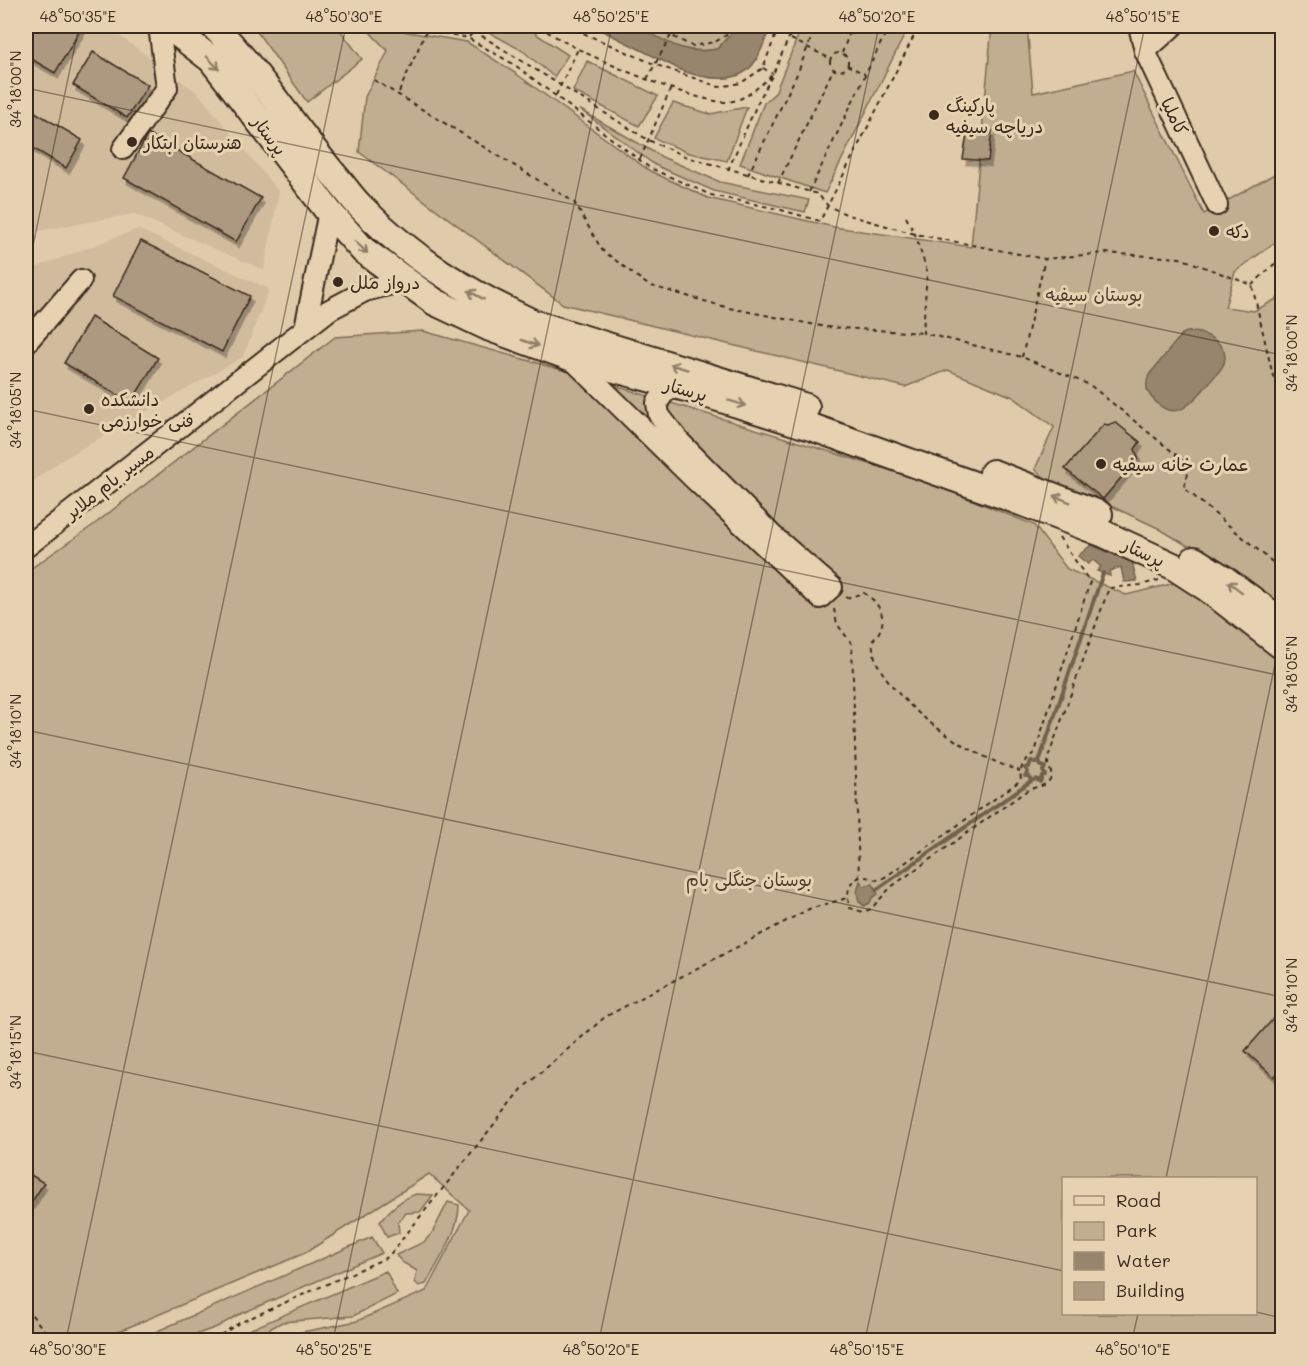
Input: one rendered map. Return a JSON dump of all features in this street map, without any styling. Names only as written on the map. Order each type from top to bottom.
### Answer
[{"type":"main road","name":"پرستار","points":[[168,26],[212,60],[329,212],[363,250],[435,302],[490,328],[570,357],[814,428],[1102,533],[1173,566],[1215,594],[1282,646]]},
{"type":"main road","name":"پرستار","points":[[214,26],[237,50],[359,205],[406,249],[463,288],[533,323],[752,388],[953,458],[1072,503],[1153,538],[1194,560],[1282,622]]},
{"type":"street","points":[[123,149],[167,88],[159,26]]},
{"type":"street","name":"کاملیا","points":[[1139,26],[1145,51],[1217,205]]},
{"type":"street","points":[[1145,51],[1173,26]]},
{"type":"street","points":[[305,328],[329,212]]},
{"type":"street","points":[[26,342],[81,280]]},
{"type":"street","name":"مسیر بام ملایر","points":[[26,547],[329,310],[365,291],[404,281]]},
{"type":"street","points":[[570,357],[692,477],[826,592]]},
{"type":"street","points":[[676,386],[664,393],[657,403],[659,415],[680,442],[826,592]]},
{"type":"path","points":[[408,26],[468,38],[515,65],[650,168],[711,195],[778,209],[820,221],[919,26]]},
{"type":"path","points":[[468,38],[478,26]]},
{"type":"path","points":[[540,26],[578,49],[647,79],[712,100],[727,102],[742,99],[773,74]]},
{"type":"path","points":[[567,26],[719,87],[741,83],[763,68],[779,26]]},
{"type":"path","points":[[649,26],[692,46],[715,42],[728,34],[731,26]]},
{"type":"path","points":[[647,79],[676,26]]},
{"type":"path","points":[[728,170],[794,26]]},
{"type":"path","points":[[748,175],[798,72],[816,26]]},
{"type":"path","points":[[842,53],[852,26]]},
{"type":"path","points":[[809,192],[889,26]]},
{"type":"path","points":[[398,93],[427,29]]},
{"type":"path","points":[[474,31],[648,140],[687,157],[818,194],[828,206],[848,215],[915,234],[1045,259],[1104,253],[1180,258],[1252,285]]},
{"type":"path","points":[[789,38],[831,59]]},
{"type":"path","points":[[556,95],[578,49]]},
{"type":"path","points":[[836,53],[842,53],[846,57],[847,64],[842,70],[834,68],[831,59],[836,53]]},
{"type":"path","points":[[847,64],[865,74]]},
{"type":"path","points":[[763,68],[773,74]]},
{"type":"path","points":[[778,183],[834,68]]},
{"type":"path","points":[[374,80],[574,202],[602,250],[648,285],[729,308],[826,327],[923,333],[1022,357],[1090,385],[1190,466],[1184,489],[1282,570]]},
{"type":"path","points":[[639,159],[671,88]]},
{"type":"path","points":[[906,218],[915,234],[927,271],[923,333]]},
{"type":"path","points":[[1252,285],[1282,256]]},
{"type":"path","points":[[1022,357],[1045,259]]},
{"type":"path","points":[[1252,285],[1273,376],[1282,392]]},
{"type":"path","points":[[1053,515],[1056,533],[1090,582],[1035,752],[1024,761],[1020,771],[1020,782],[888,875],[878,880],[859,878],[852,883],[847,898],[850,908],[863,912],[871,909],[891,887],[1029,789],[1041,787],[1048,782],[1052,775],[1048,764],[1049,755],[1109,588],[1141,585],[1165,578],[1173,566]]},
{"type":"path","points":[[826,592],[847,598],[864,593],[875,600],[880,608],[883,621],[880,633],[872,641],[876,662],[893,686],[955,741],[999,764],[1020,771]]},
{"type":"path","points":[[826,592],[837,624],[852,644],[859,878]]},
{"type":"path","points":[[213,1341],[239,1323],[388,1257],[523,1088],[605,1017],[809,909],[847,898]]},
{"type":"path","points":[[26,1308],[52,1341]]},
{"type":"shaded area","name":"هنرستان ابتکار","points":[[26,26],[106,26],[198,93],[279,192],[264,270],[134,214],[32,232],[26,228]]},
{"type":"shaded area","name":"دانشکده فنی خوارزمی","points":[[138,229],[269,289],[243,357],[60,461],[26,487],[26,271]]},
{"type":"green space","points":[[253,26],[337,26],[362,59],[307,102]]},
{"type":"green space","name":"بوستان سیفیه","points":[[364,26],[388,26],[402,31],[467,42],[515,73],[650,171],[708,198],[834,227],[971,247],[992,26],[1027,26],[1033,93],[1133,71],[1204,214],[1278,172],[1282,176],[1282,237],[1235,272],[1225,307],[1254,311],[1282,296],[1282,608],[1233,573],[1158,528],[1111,506],[1049,482],[1035,469],[1054,427],[1013,397],[948,370],[905,387],[563,304],[359,152],[365,97],[388,51]]},
{"type":"green space","points":[[486,26],[528,26],[568,55],[554,77],[523,51],[483,29]]},
{"type":"green space","points":[[638,26],[738,26],[717,49],[696,50],[685,49],[655,38]]},
{"type":"green space","points":[[802,26],[909,26],[825,193],[740,164],[764,103],[775,93]]},
{"type":"green space","points":[[587,61],[658,96],[639,126],[573,91]]},
{"type":"green space","points":[[673,103],[710,114],[747,107],[727,161],[689,153],[654,138]]},
{"type":"green space","points":[[579,109],[662,157],[720,182],[809,200],[805,212],[714,191],[655,165]]},
{"type":"green space","name":"بوستان جنگلی بام","points":[[423,331],[580,375],[925,481],[1034,525],[1067,569],[1126,595],[1179,582],[1253,636],[1282,663],[1282,1340],[263,1340],[357,1321],[426,1291],[469,1210],[429,1174],[305,1253],[98,1340],[26,1340],[26,572],[92,526],[335,337]]},
{"type":"green space","points":[[416,1194],[433,1195],[420,1212],[406,1213],[398,1223],[399,1233],[387,1237],[380,1222],[396,1205]]},
{"type":"green space","points":[[448,1202],[459,1205],[456,1225],[426,1284],[419,1286],[415,1282],[417,1271],[402,1262],[396,1255],[424,1242],[432,1233]]},
{"type":"green space","points":[[372,1237],[382,1253],[238,1315],[217,1327],[181,1340],[137,1340]]},
{"type":"green space","points":[[386,1271],[397,1294],[353,1316],[282,1322],[250,1340],[244,1332]]},
{"type":"water","points":[[635,25],[676,46],[705,51],[717,49],[738,26],[771,26],[750,68],[732,77],[712,78],[683,71],[593,26]]},
{"type":"water","points":[[1200,333],[1214,339],[1223,349],[1224,363],[1220,371],[1192,402],[1178,410],[1170,411],[1151,397],[1147,382],[1149,375],[1182,334]]},
{"type":"water","points":[[1091,545],[1132,562],[1137,581],[1124,582],[1121,567],[1109,571],[1110,576],[1097,571],[1101,567],[1093,560],[1088,564],[1078,556]]},
{"type":"water","points":[[860,881],[864,886],[873,884],[878,894],[864,906],[859,901],[857,892]]},
{"type":"building","points":[[26,26],[83,26],[55,73],[26,56]]},
{"type":"building","points":[[93,52],[148,85],[127,118],[73,85]]},
{"type":"building","points":[[30,109],[82,140],[66,168],[26,144],[26,116]]},
{"type":"building","points":[[968,128],[992,131],[988,161],[963,159]]},
{"type":"building","points":[[148,134],[261,198],[236,242],[124,178]]},
{"type":"building","points":[[141,241],[250,296],[222,352],[113,296]]},
{"type":"building","points":[[91,317],[158,358],[131,403],[64,363]]},
{"type":"building","name":"عمارت خانه سیفیه","points":[[1115,422],[1140,442],[1135,449],[1138,458],[1103,499],[1065,469],[1104,424]]},
{"type":"building","points":[[1273,1019],[1282,1028],[1282,1068],[1274,1077],[1245,1051]]},
{"type":"building","points":[[26,1172],[44,1183],[26,1211]]},
{"type":"waterway","points":[[1039,762],[1045,767],[1043,771],[1045,775],[1042,776],[1040,782],[1036,779],[1031,781],[1029,776],[1025,776],[1028,772],[1025,768],[1029,767],[1031,761],[1039,762],[1103,573]]},
{"type":"waterway","points":[[876,890],[1031,781]]},
{"type":"place","name":"پارکینگ دریاچه سیفیه","points":[[934,115]]},
{"type":"place","name":"هنرستان ابتکار","points":[[132,142]]},
{"type":"place","name":"دکه","points":[[1214,231]]},
{"type":"place","name":"درواز ملل","points":[[338,282]]},
{"type":"place","name":"دانشکده فنی خوارزمی","points":[[89,409]]},
{"type":"place","name":"عمارت خانه سیفیه","points":[[1101,464]]}]
